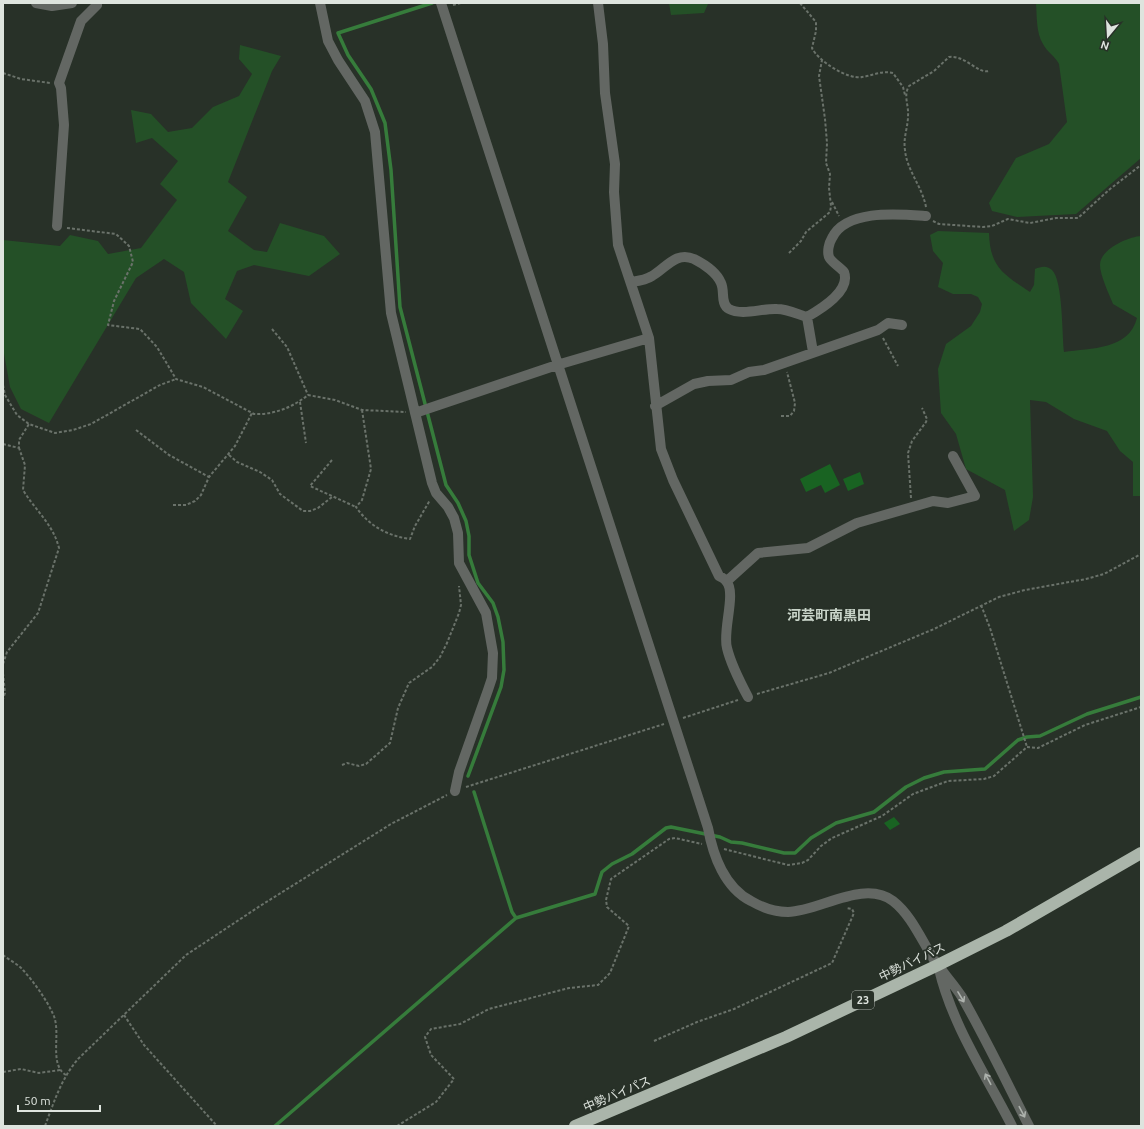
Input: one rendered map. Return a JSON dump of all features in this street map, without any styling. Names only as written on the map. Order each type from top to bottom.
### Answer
[{"type":"highway","name":"中勢バイパス","points":[[575,1126],[600,1117],[786,1037],[938,965],[1006,931],[1141,853]]},
{"type":"street","points":[[36,3],[52,6],[72,3]]},
{"type":"street","points":[[57,226],[64,125],[61,88],[58,83],[82,20],[97,5],[96,3]]},
{"type":"street","points":[[320,3],[328,41],[338,60],[365,101],[375,132],[391,313],[417,411],[432,483],[436,493],[448,507],[454,518],[458,534],[460,563],[486,613],[493,653],[492,678],[461,766],[455,791]]},
{"type":"street","points":[[440,3],[708,828],[711,846],[734,890],[744,898],[772,910],[788,912],[804,909],[848,896],[862,894],[873,894],[892,900],[907,915],[938,965],[962,997],[1029,1126]]},
{"type":"street","points":[[598,3],[603,44],[605,93],[614,164],[614,192],[618,245],[632,282],[649,338],[661,449],[665,462],[719,576],[727,581],[730,593],[725,627],[726,647],[740,683],[748,697]]},
{"type":"street","points":[[807,317],[834,298],[845,281],[844,272],[831,260],[828,252],[831,240],[842,224],[854,219],[876,215],[908,213],[926,216]]},
{"type":"street","points":[[632,282],[652,276],[674,259],[686,257],[694,259],[704,265],[718,277],[722,284],[724,304],[729,309],[744,311],[777,309],[807,317]]},
{"type":"street","points":[[807,317],[813,352]]},
{"type":"street","points":[[656,406],[694,384],[708,381],[731,380],[749,372],[764,370],[837,345],[878,330],[888,323],[902,325]]},
{"type":"street","points":[[417,411],[557,365],[649,338]]},
{"type":"street","points":[[727,581],[758,553],[808,548],[846,528],[933,501],[948,503],[975,496],[953,456]]},
{"type":"street","points":[[938,965],[945,995],[1012,1126]]},
{"type":"path","points":[[800,3],[816,22],[816,31],[812,48],[822,60],[839,71],[856,78],[885,72],[892,73],[903,87],[906,96],[908,117],[905,150],[909,168],[925,201],[926,216],[940,224],[983,227],[992,226],[1008,219],[1030,223],[1056,218],[1078,218],[1110,189],[1141,165]]},
{"type":"path","points":[[906,96],[909,86],[934,71],[949,57],[964,59],[981,70],[989,71]]},
{"type":"path","points":[[822,60],[818,76],[823,100],[827,143],[826,163],[830,174],[828,188],[832,202],[842,224]]},
{"type":"path","points":[[3,73],[38,83],[58,83]]},
{"type":"path","points":[[790,253],[801,241],[806,232],[830,212],[832,202]]},
{"type":"path","points":[[57,226],[116,234],[129,246],[133,262],[114,301],[108,325],[140,329],[157,347],[176,379]]},
{"type":"path","points":[[272,328],[286,347],[308,395]]},
{"type":"path","points":[[878,330],[898,366]]},
{"type":"path","points":[[780,416],[793,414],[795,403],[783,363]]},
{"type":"path","points":[[3,385],[5,395],[17,415],[29,424],[55,433],[73,430],[91,424],[160,385],[176,379],[203,387],[252,413],[262,414],[277,411],[299,402],[308,395],[335,400],[362,410],[417,411]]},
{"type":"path","points":[[299,402],[306,443]]},
{"type":"path","points":[[912,508],[909,486],[908,453],[912,441],[927,419],[922,408]]},
{"type":"path","points":[[356,507],[362,500],[372,469],[362,410]]},
{"type":"path","points":[[173,505],[186,505],[195,501],[201,494],[209,477],[229,455],[252,413]]},
{"type":"path","points":[[3,664],[7,652],[38,613],[59,548],[57,538],[44,515],[23,490],[25,465],[19,448],[19,440],[29,424]]},
{"type":"path","points":[[136,430],[169,455],[209,477]]},
{"type":"path","points":[[3,444],[19,448]]},
{"type":"path","points":[[229,455],[237,462],[260,472],[272,480],[280,494],[303,511],[310,512],[318,508],[332,497]]},
{"type":"path","points":[[332,460],[310,486],[356,507],[361,515],[380,530],[410,539],[425,506],[436,493]]},
{"type":"path","points":[[45,1126],[66,1075],[78,1058],[186,955],[260,906],[391,824],[455,791],[748,697],[829,673],[934,629],[998,597],[1104,574],[1141,554]]},
{"type":"path","points":[[342,765],[347,763],[359,766],[366,764],[374,759],[390,743],[398,708],[409,683],[432,667],[440,657],[447,643],[461,605],[459,583]]},
{"type":"path","points":[[981,605],[990,628],[1027,747]]},
{"type":"path","points":[[3,673],[5,693],[3,699]]},
{"type":"path","points":[[397,1126],[436,1102],[454,1079],[431,1055],[425,1037],[431,1029],[460,1024],[496,1007],[569,988],[598,985],[610,973],[629,926],[607,907],[606,900],[611,880],[669,839],[675,838],[788,865],[802,863],[808,860],[821,846],[832,838],[882,816],[913,794],[948,781],[984,779],[994,776],[1027,747],[1038,748],[1085,725],[1141,707]]},
{"type":"path","points":[[654,1041],[697,1022],[734,1009],[832,963],[854,913],[852,909],[848,908],[842,910]]},
{"type":"path","points":[[3,955],[22,969],[53,1013],[56,1022],[56,1058],[60,1070],[66,1075]]},
{"type":"path","points":[[124,1015],[144,1045],[217,1126]]},
{"type":"path","points":[[3,1072],[21,1069],[40,1073],[60,1070]]},
{"type":"green space","points":[[669,3],[711,3],[708,4],[704,13],[671,15]]},
{"type":"green space","points":[[1036,3],[1141,3],[1141,158],[1076,214],[1017,217],[992,211],[989,203],[1016,158],[1049,144],[1067,122],[1059,64],[1045,47],[1039,35]]},
{"type":"green space","points":[[240,45],[281,56],[272,71],[228,182],[247,197],[228,231],[254,250],[267,252],[280,223],[324,236],[340,254],[309,276],[254,265],[237,271],[225,299],[243,311],[226,339],[191,303],[184,272],[164,259],[136,278],[49,423],[21,409],[10,387],[3,348],[3,240],[60,246],[70,235],[98,241],[108,254],[141,248],[177,200],[160,184],[178,161],[152,138],[136,143],[131,110],[151,114],[168,132],[192,128],[213,107],[239,96],[252,74],[239,59]]},
{"type":"green space","points":[[938,231],[989,233],[990,245],[995,262],[1012,280],[1030,292],[1034,285],[1035,269],[1041,267],[1050,268],[1056,276],[1060,296],[1064,352],[1108,346],[1118,342],[1133,328],[1137,318],[1113,304],[1103,279],[1100,265],[1101,259],[1110,249],[1122,241],[1141,236],[1141,496],[1133,496],[1133,462],[1120,451],[1107,431],[1074,419],[1046,402],[1030,400],[1033,497],[1029,520],[1014,531],[1005,490],[966,469],[956,434],[941,413],[938,369],[946,344],[971,326],[980,312],[982,304],[978,297],[971,294],[953,294],[938,287],[943,263],[933,251],[930,235]]},
{"type":"building","points":[[830,464],[840,485],[825,493],[821,485],[806,492],[800,479]]},
{"type":"building","points":[[860,472],[864,484],[848,491],[843,479]]},
{"type":"building","points":[[894,817],[900,824],[890,830],[884,823]]},
{"type":"waterway","points":[[432,3],[338,33],[348,55],[371,89],[385,123],[391,170],[400,307],[446,485],[458,503],[466,521],[469,536],[469,555],[478,583],[493,603],[498,617],[503,642],[504,670],[501,687],[468,776]]},
{"type":"waterway","points":[[275,1126],[516,918],[595,894],[602,872],[612,864],[632,854],[666,828],[671,827],[720,837],[731,842],[742,843],[784,853],[795,853],[811,838],[836,823],[874,812],[906,787],[924,778],[944,772],[985,769],[1018,740],[1027,737],[1040,736],[1087,714],[1141,697]]},
{"type":"waterway","points":[[474,792],[512,912],[516,918]]},
{"type":"district","name":"河芸町南黒田","points":[[829,615]]}]
